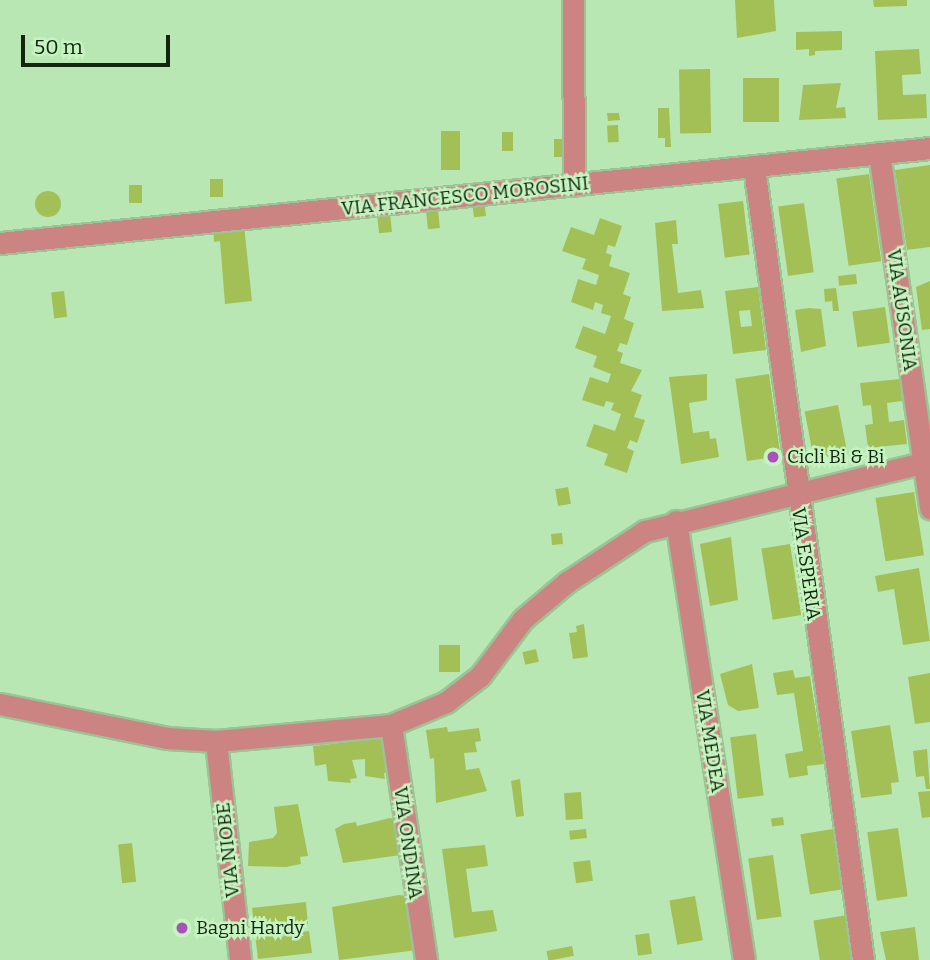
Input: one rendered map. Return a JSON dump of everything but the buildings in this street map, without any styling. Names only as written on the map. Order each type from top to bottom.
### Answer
[{"type":"street","points":[[573,0],[574,185]]},
{"type":"street","name":"VIA FRANCESCO MOROSINI","points":[[0,243],[930,148]]},
{"type":"street","name":"VIA AUSONIA","points":[[879,153],[927,462],[930,508]]},
{"type":"street","name":"VIA ESPERIA","points":[[754,167],[795,492],[863,960]]},
{"type":"street","points":[[0,704],[118,730],[216,741],[391,725],[446,702],[480,676],[523,619],[567,582],[645,531],[676,521],[927,462]]},
{"type":"street","name":"VIA MEDEA","points":[[676,521],[744,960]]},
{"type":"street","name":"VIA ONDINA","points":[[391,725],[426,960]]},
{"type":"street","name":"VIA NIOBE","points":[[216,741],[240,960]]},
{"type":"place","name":"Cicli Bi & Bi","points":[[773,457]]},
{"type":"place","name":"Bagni Hardy","points":[[182,928]]}]
